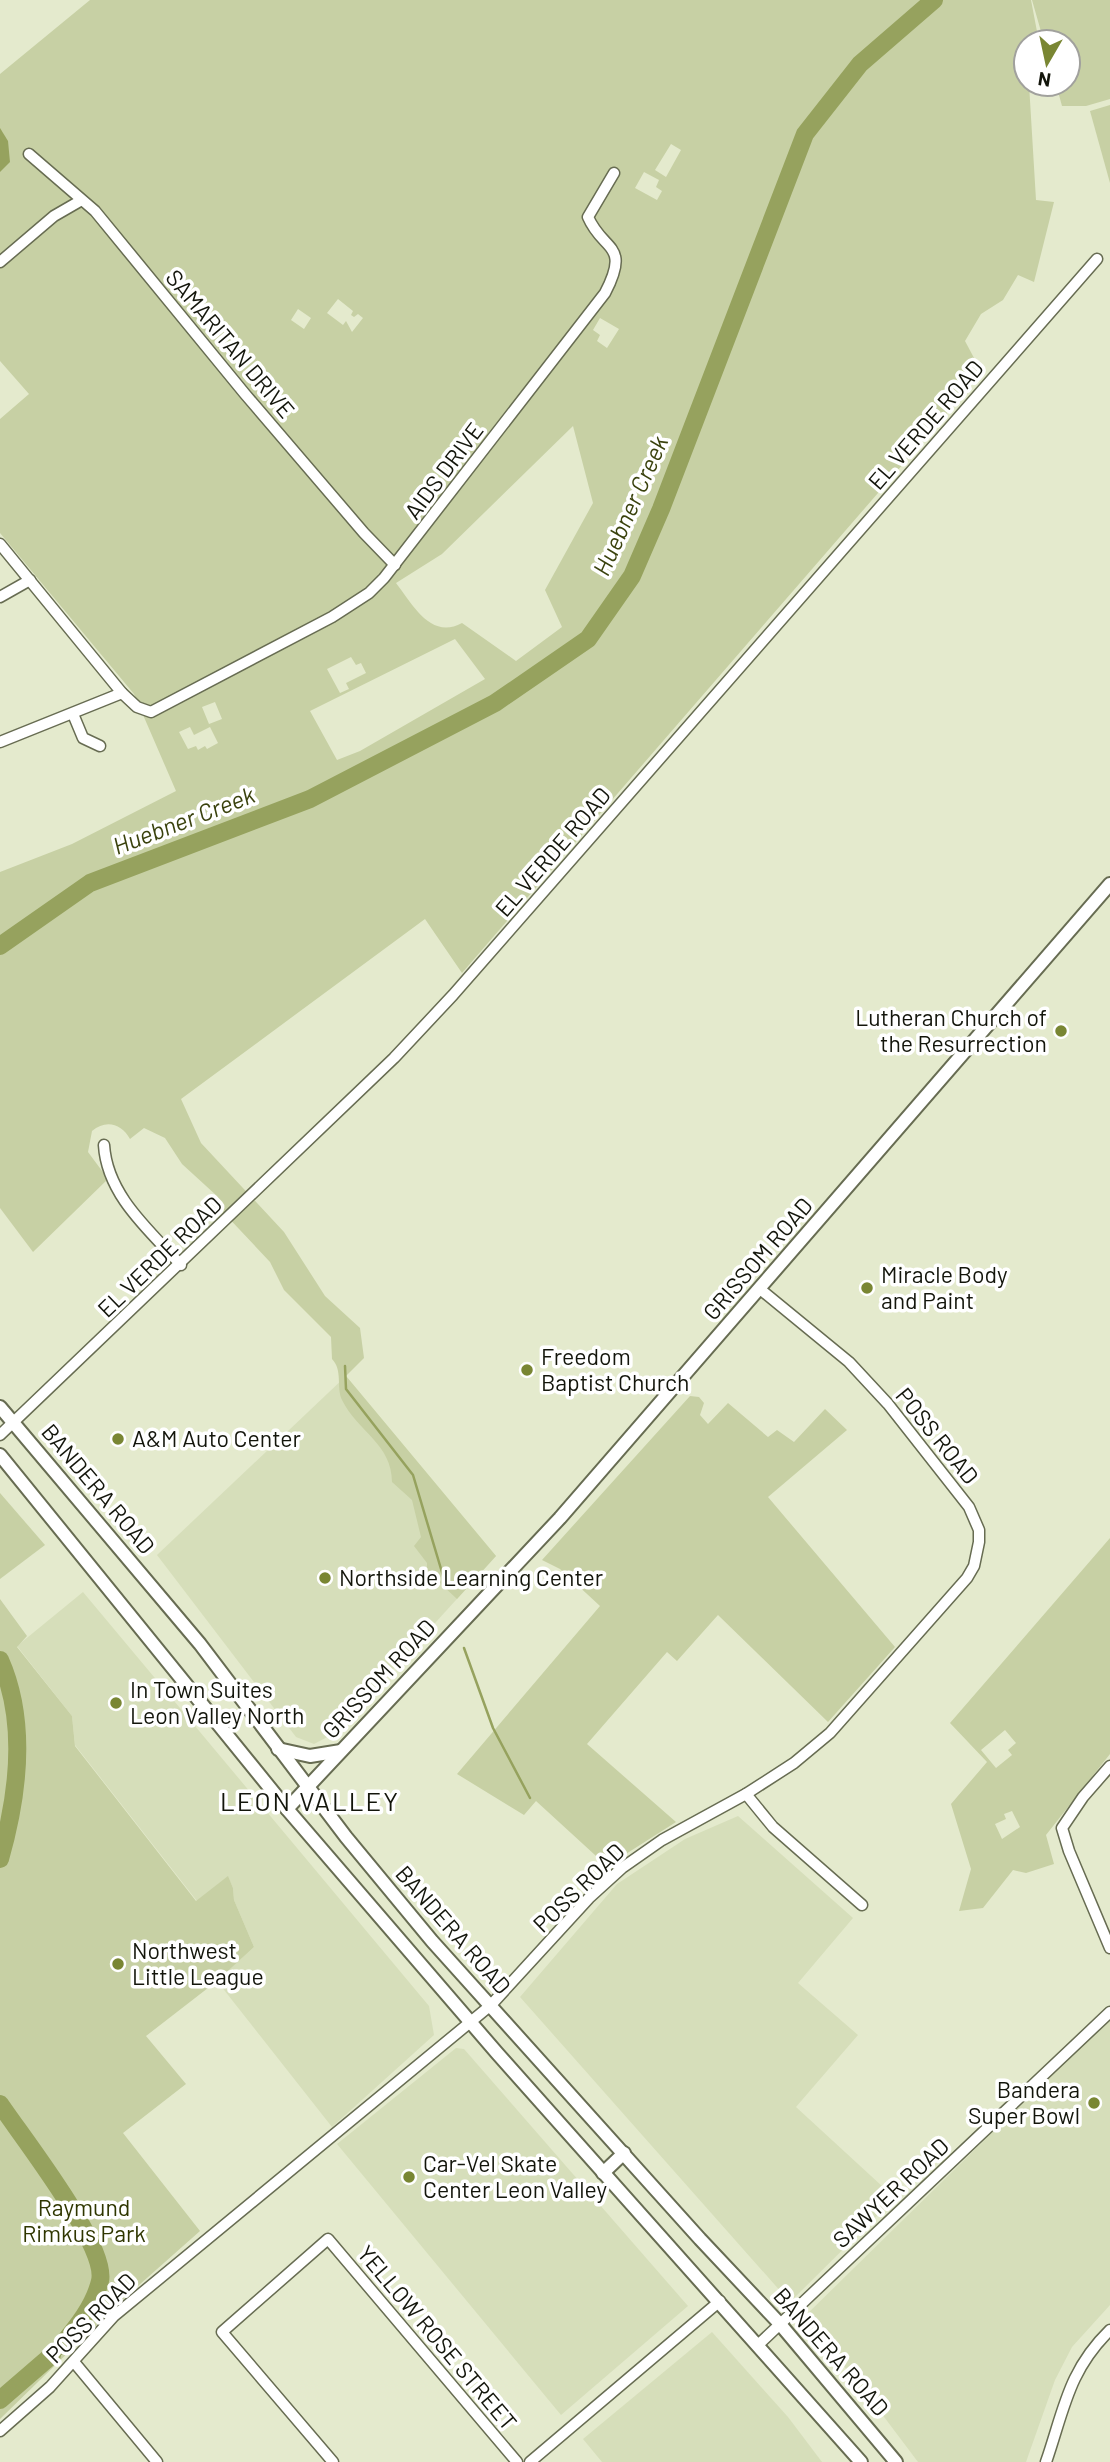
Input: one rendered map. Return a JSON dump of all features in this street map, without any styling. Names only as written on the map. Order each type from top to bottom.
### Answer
[{"type":"main road","name":"GRISSOM ROAD","points":[[287,1809],[560,1518],[1110,884]]},
{"type":"main road","name":"BANDERA ROAD","points":[[0,1407],[200,1644],[278,1749],[416,1921],[780,2323],[896,2462]]},
{"type":"main road","name":"BANDERA ROAD","points":[[0,1455],[287,1809],[469,2022],[759,2344],[861,2462]]},
{"type":"main road","points":[[278,1749],[310,1756],[341,1751]]},
{"type":"main road","points":[[603,2173],[624,2153]]},
{"type":"street","name":"SAMARITAN DRIVE","points":[[29,155],[95,211],[245,394],[395,565]]},
{"type":"street","name":"AIDS DRIVE","points":[[122,693],[144,711],[151,712],[332,617],[369,593],[395,565],[605,293],[613,277],[614,252],[588,217],[614,173]]},
{"type":"street","points":[[0,262],[54,216],[80,201]]},
{"type":"street","name":"EL VERDE ROAD","points":[[0,1435],[181,1265],[394,1058],[453,995],[1097,258]]},
{"type":"street","points":[[0,544],[122,693],[0,742]]},
{"type":"street","points":[[0,597],[30,580]]},
{"type":"street","points":[[73,714],[83,738],[100,746]]},
{"type":"street","points":[[104,1145],[105,1167],[110,1178],[132,1212],[181,1265]]},
{"type":"street","name":"POSS ROAD","points":[[0,2431],[74,2362],[96,2334],[124,2307],[491,2005],[589,1898],[622,1868],[662,1839],[746,1794],[794,1763],[830,1733],[963,1583],[974,1566],[979,1542],[979,1530],[970,1507],[888,1404],[849,1362],[760,1289]]},
{"type":"street","points":[[1110,1766],[1083,1797],[1062,1828],[1069,1852],[1110,1948]]},
{"type":"street","points":[[746,1794],[773,1827],[862,1905]]},
{"type":"street","name":"SAWYER ROAD","points":[[759,2344],[1110,2012]]},
{"type":"street","name":"YELLOW ROSE STREET","points":[[333,2462],[222,2332],[328,2239],[517,2462]]},
{"type":"street","points":[[530,2462],[720,2301]]},
{"type":"street","points":[[1046,2462],[1071,2382],[1088,2352],[1110,2330]]},
{"type":"street","points":[[74,2362],[157,2462]]},
{"type":"shaded area","points":[[0,128],[8,141],[10,162],[0,172]]},
{"type":"shaded area","name":"Northside Learning Center","points":[[346,1376],[496,1556],[335,1733],[314,1744],[296,1737],[157,1555]]},
{"type":"shaded area","points":[[83,1592],[429,2006],[434,2035],[332,2127],[217,1981],[254,1947],[234,1900],[228,1877],[197,1901],[75,1745],[72,1716],[17,1646]]},
{"type":"shaded area","points":[[738,1816],[853,1918],[798,1983],[858,2035],[796,2107],[895,2198],[790,2302],[520,1997],[617,1884],[685,1839]]},
{"type":"shaded area","points":[[1110,2017],[1110,2305],[1072,2347],[1055,2380],[1026,2462],[918,2462],[863,2389],[803,2318]]},
{"type":"shaded area","points":[[456,2048],[464,2049],[688,2306],[561,2415],[337,2144]]},
{"type":"shaded area","points":[[712,2332],[788,2417],[822,2462],[602,2462],[583,2439]]},
{"type":"green space","points":[[90,0],[1031,0],[1036,28],[1012,28],[1012,98],[1030,98],[1036,200],[1054,202],[1034,282],[1018,275],[1003,300],[981,314],[965,341],[982,373],[462,973],[425,919],[181,1099],[201,1143],[284,1232],[325,1296],[360,1328],[364,1358],[346,1376],[496,1556],[457,1599],[427,1571],[427,1563],[414,1546],[421,1537],[412,1500],[392,1482],[391,1469],[380,1448],[342,1400],[337,1368],[332,1359],[331,1337],[284,1290],[270,1262],[223,1212],[217,1196],[182,1164],[165,1138],[144,1128],[130,1139],[123,1130],[108,1124],[92,1131],[88,1152],[108,1179],[33,1252],[0,1208],[0,872],[72,844],[176,791],[134,694],[0,533],[0,419],[29,394],[0,361],[0,74]],"holes":[[[671,144],[681,150],[666,177],[655,170]],[[644,172],[659,180],[656,187],[662,191],[657,200],[635,188]],[[338,299],[353,311],[351,315],[354,317],[358,314],[363,318],[352,332],[346,321],[343,325],[327,313]],[[298,309],[311,318],[304,329],[291,320]],[[600,318],[619,329],[607,348],[597,341],[600,335],[593,330]],[[573,426],[593,503],[545,590],[562,627],[516,661],[462,623],[451,627],[432,624],[416,610],[396,583],[442,554]],[[455,639],[485,679],[360,751],[337,760],[310,711]],[[351,657],[356,665],[361,663],[366,673],[346,683],[349,689],[340,693],[327,669]],[[215,702],[222,719],[209,724],[202,707]],[[190,727],[194,735],[210,727],[218,743],[207,749],[205,746],[198,750],[196,746],[188,749],[179,732]]]},
{"type":"green space","points":[[1032,0],[1110,0],[1110,99],[1086,106],[1062,106],[1060,98],[1082,98],[1082,28],[1040,28]]},
{"type":"green space","points":[[1110,105],[1110,183],[1090,111]]},
{"type":"green space","points":[[690,1396],[699,1397],[704,1403],[700,1415],[708,1424],[728,1403],[768,1437],[777,1430],[794,1442],[825,1409],[847,1430],[768,1497],[895,1647],[828,1722],[718,1615],[677,1661],[667,1652],[587,1744],[676,1822],[607,1866],[536,1801],[524,1815],[457,1774],[600,1606],[560,1569],[542,1560]]},
{"type":"green space","points":[[0,1493],[45,1545],[0,1579]]},
{"type":"green space","points":[[1110,1538],[1110,1754],[1046,1835],[1054,1864],[1026,1873],[1013,1870],[983,1908],[959,1911],[971,1869],[951,1804],[987,1762],[950,1723]],"holes":[[[1005,1730],[1016,1743],[1008,1750],[1012,1755],[996,1768],[981,1750]],[[1012,1811],[1020,1827],[1002,1839],[995,1824],[1006,1819],[1004,1814]]]},
{"type":"green space","name":"Raymund Rimkus Park","points":[[0,1599],[27,1636],[17,1647],[72,1716],[75,1746],[196,1901],[228,1876],[234,1900],[254,1947],[217,1981],[146,2036],[186,2084],[123,2133],[200,2231],[121,2301],[0,2419]]},
{"type":"waterway","name":"Huebner Creek","points":[[0,946],[90,883],[310,799],[495,703],[588,639],[632,576],[661,509],[805,134],[860,64],[934,0]]},
{"type":"waterway","points":[[345,1366],[346,1389],[413,1475],[444,1579]]},
{"type":"waterway","points":[[464,1648],[493,1728],[530,1798]]},
{"type":"waterway","name":"Huebner Creek","points":[[0,1660],[9,1684],[17,1734],[12,1810],[0,1859]]},
{"type":"waterway","name":"Huebner Creek","points":[[0,2104],[78,2218],[99,2265],[100,2281],[94,2299],[61,2346]]},
{"type":"waterway","name":"Huebner Creek","points":[[0,2400],[52,2355]]},
{"type":"place","name":"Lutheran Church of the Resurrection","points":[[1061,1031]]},
{"type":"place","name":"Miracle Body and Paint","points":[[867,1288]]},
{"type":"place","name":"Freedom Baptist Church","points":[[527,1370]]},
{"type":"place","name":"A&M Auto Center","points":[[118,1439]]},
{"type":"place","name":"Northside Learning Center","points":[[325,1578]]},
{"type":"place","name":"In Town Suites Leon Valley North","points":[[116,1703]]},
{"type":"place","name":"Northwest Little League","points":[[118,1964]]},
{"type":"place","name":"Bandera Super Bowl","points":[[1094,2103]]},
{"type":"place","name":"Car-Vel Skate Center Leon Valley","points":[[409,2177]]},
{"type":"district","name":"LEON VALLEY","points":[[310,1802]]}]
